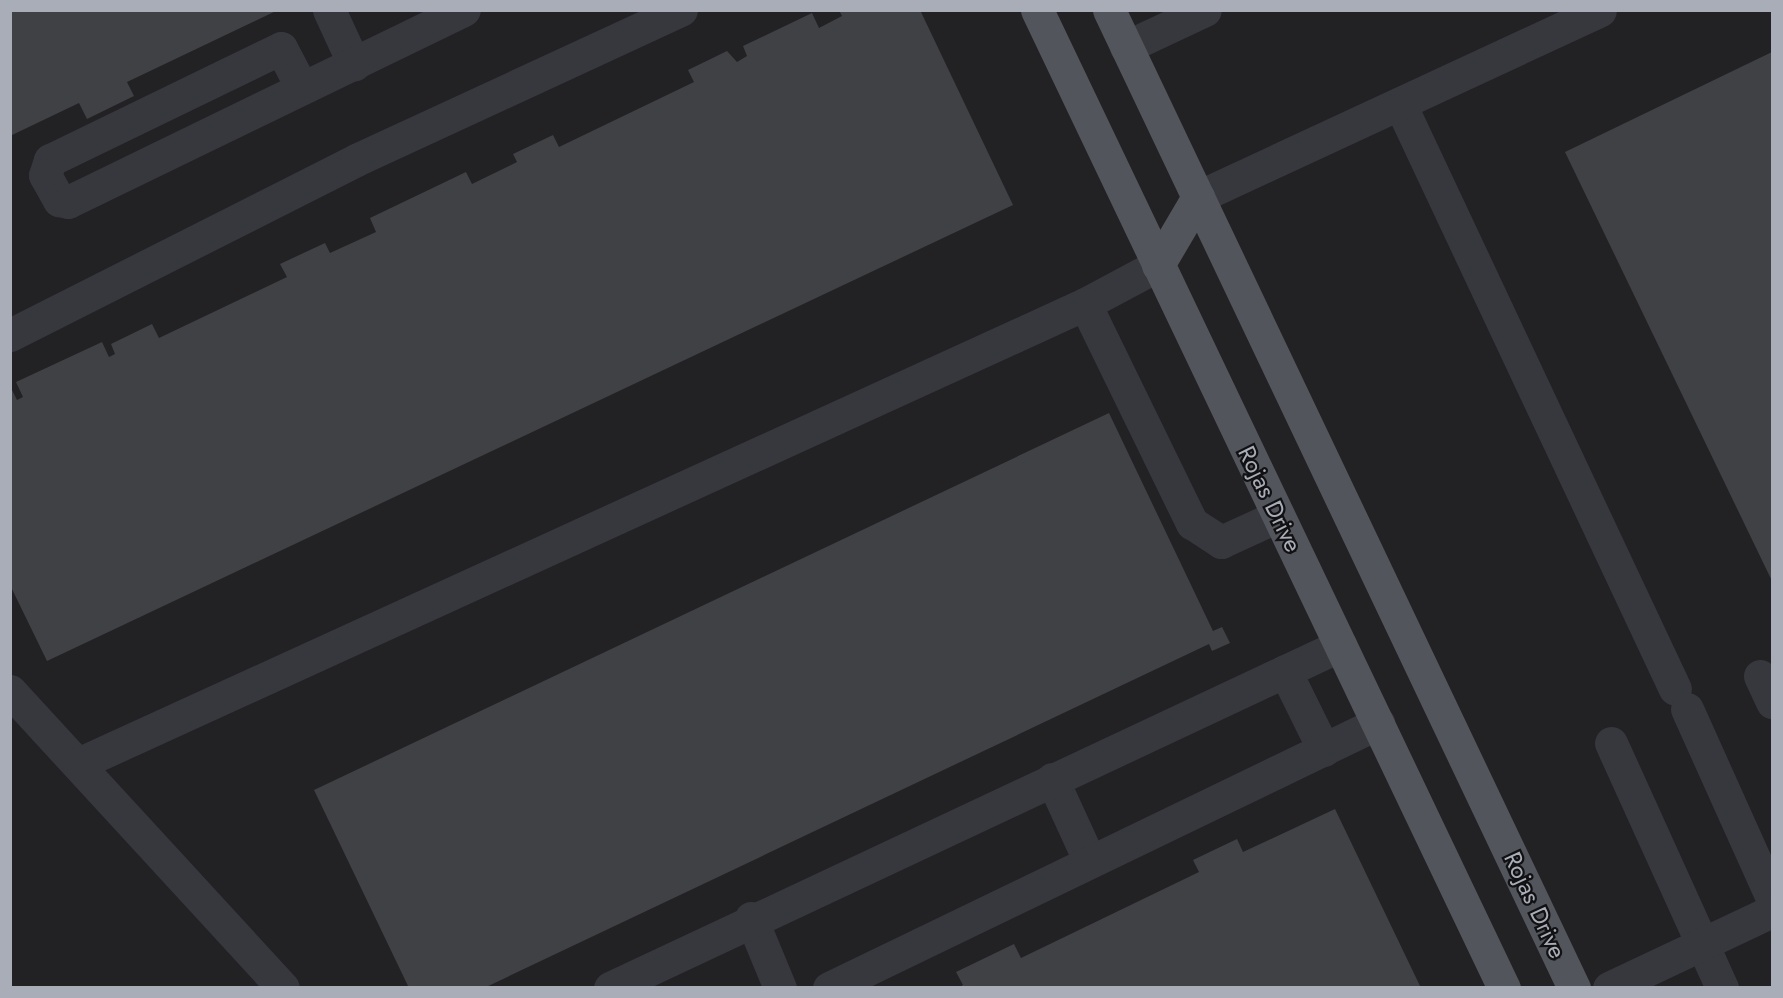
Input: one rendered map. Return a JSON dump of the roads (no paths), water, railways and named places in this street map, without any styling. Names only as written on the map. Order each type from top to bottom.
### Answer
[{"type":"main road","name":"Rojas Drive","points":[[1037,10],[1504,987]]},
{"type":"main road","name":"Rojas Drive","points":[[1109,10],[1574,987]]},
{"type":"main road","points":[[1158,265],[1198,197]]},
{"type":"lane","points":[[329,10],[354,64]]},
{"type":"lane","points":[[302,88],[281,48],[50,160],[45,175],[59,200],[68,202],[464,10]]},
{"type":"lane","points":[[10,335],[356,160],[681,10]]},
{"type":"lane","points":[[1126,47],[1205,10]]},
{"type":"lane","points":[[1198,197],[1600,10]]},
{"type":"lane","points":[[1400,104],[1773,898]]},
{"type":"lane","points":[[78,764],[1085,304],[1158,265]]},
{"type":"lane","points":[[1085,304],[1192,523],[1221,542],[1278,516]]},
{"type":"lane","points":[[610,987],[751,918],[1341,645]]},
{"type":"lane","points":[[1285,671],[1324,750]]},
{"type":"lane","points":[[10,691],[283,987]]},
{"type":"lane","points":[[829,987],[1378,723]]},
{"type":"lane","points":[[1611,743],[1722,987]]},
{"type":"lane","points":[[1052,779],[1090,862]]},
{"type":"lane","points":[[1609,987],[1773,911]]},
{"type":"lane","points":[[751,918],[780,987]]}]
